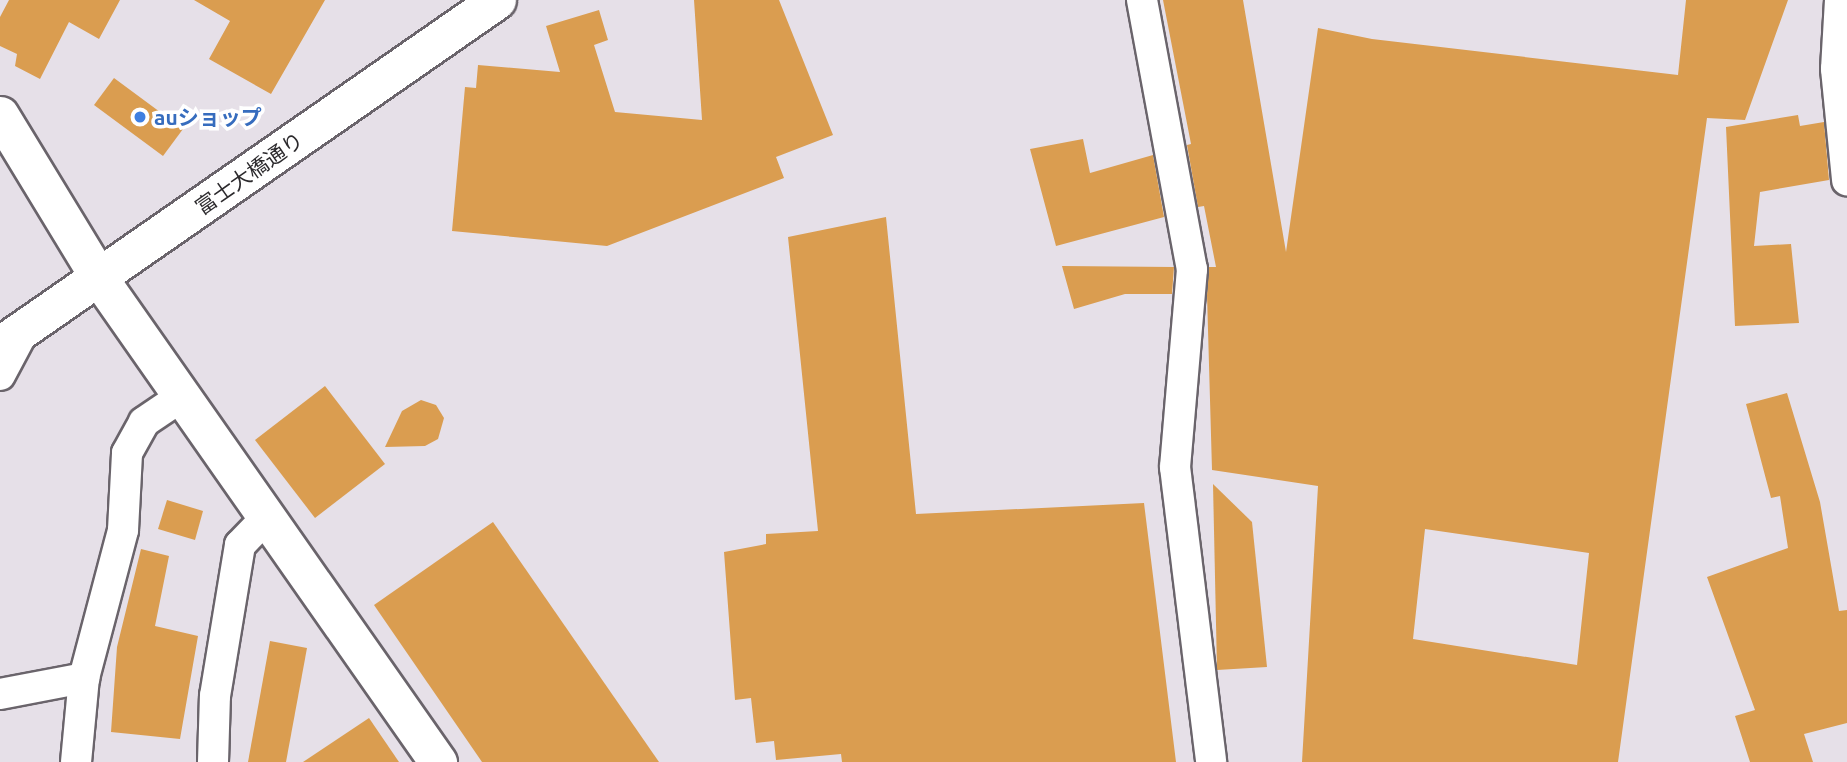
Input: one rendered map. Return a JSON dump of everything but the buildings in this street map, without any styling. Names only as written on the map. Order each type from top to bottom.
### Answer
[{"type":"street","name":"富士大橋通り","points":[[9,334],[99,278],[497,0]]},
{"type":"street","points":[[1142,0],[1192,269],[1175,467],[1211,762]]},
{"type":"street","points":[[1840,0],[1836,69],[1847,180]]},
{"type":"street","points":[[0,115],[99,278],[184,395],[438,762]]},
{"type":"street","points":[[0,375],[9,334]]},
{"type":"street","points":[[76,762],[84,678],[123,530],[127,453],[144,422],[184,395]]},
{"type":"street","points":[[213,762],[215,696],[240,545],[267,517]]},
{"type":"street","points":[[0,694],[84,678]]},
{"type":"place","name":"auショップ","points":[[140,117]]}]
